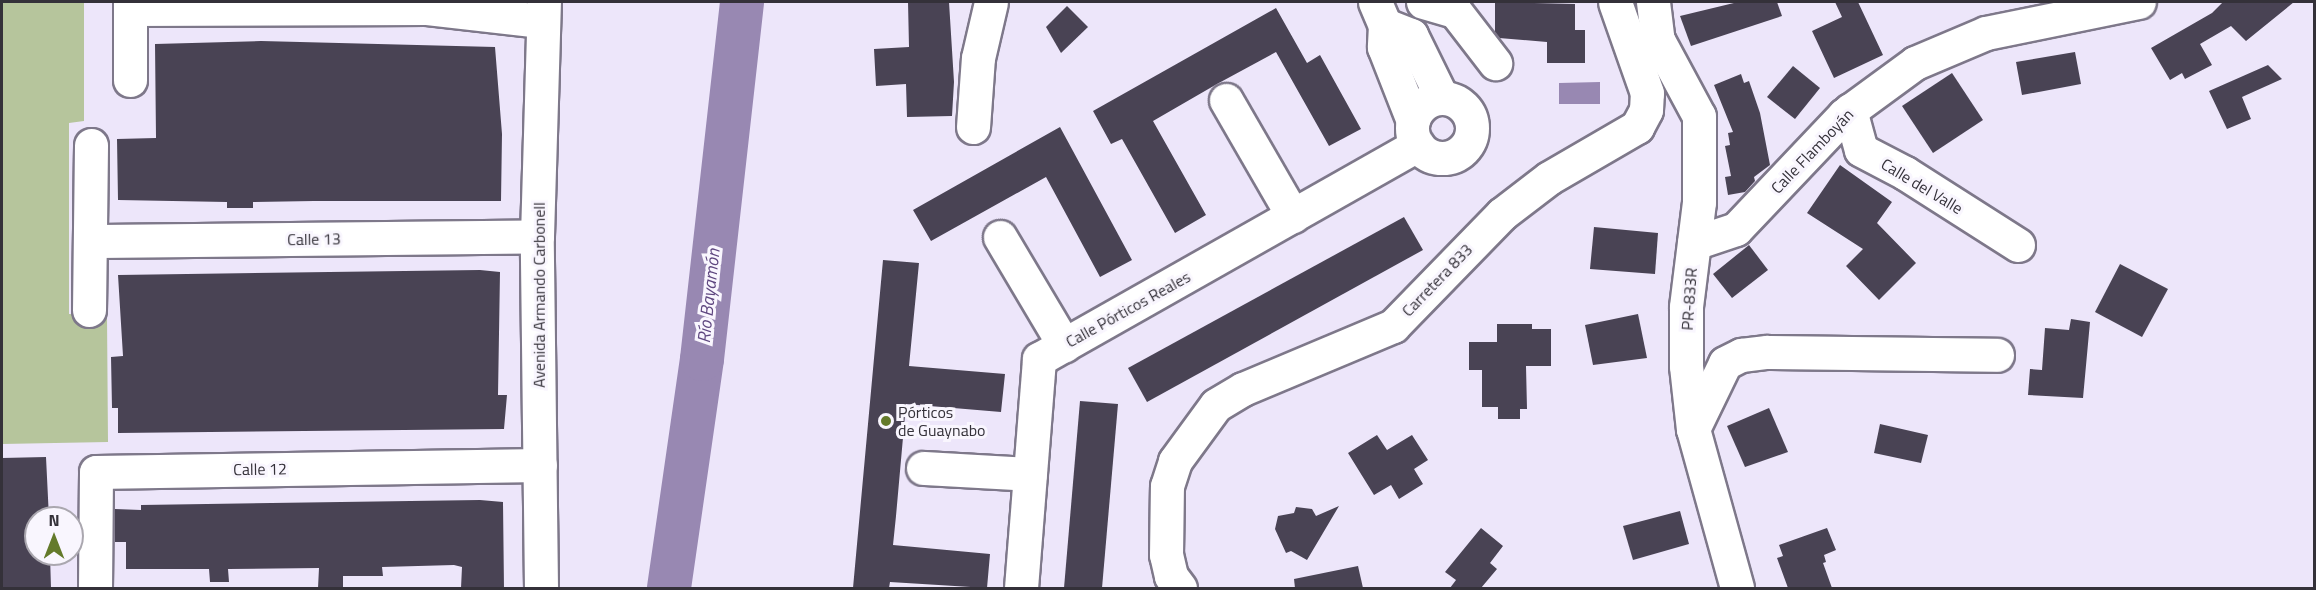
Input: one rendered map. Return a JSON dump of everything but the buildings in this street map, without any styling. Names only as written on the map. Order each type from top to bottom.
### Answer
[{"type":"street","points":[[973,127],[978,58],[991,2]]},
{"type":"street","points":[[1380,13],[1410,2]]},
{"type":"street","points":[[1423,2],[1455,11],[1495,63]]},
{"type":"street","name":"Carretera 833","points":[[1180,588],[1171,576],[1166,555],[1164,514],[1167,486],[1175,461],[1193,433],[1216,405],[1243,389],[1393,326],[1502,214],[1549,178],[1637,127],[1646,110],[1646,43],[1615,2]]},
{"type":"street","points":[[1646,43],[1653,2]]},
{"type":"street","name":"Calle Flamboyán","points":[[1694,243],[1736,230],[1850,110],[1884,82],[1939,50],[1986,33],[2139,2]]},
{"type":"street","points":[[130,80],[130,5],[543,11]]},
{"type":"street","name":"Avenida Armando Carbonell","points":[[541,588],[537,236],[543,11]]},
{"type":"street","points":[[1380,13],[1411,35],[1442,98]]},
{"type":"street","points":[[1380,13],[1384,47],[1415,133],[1427,154],[1446,157],[1464,149],[1469,141],[1472,121],[1461,104],[1442,98],[1424,104],[1415,133]]},
{"type":"street","name":"PR-833R","points":[[1646,43],[1699,117],[1700,202],[1686,307],[1686,366],[1693,429],[1737,588]]},
{"type":"street","points":[[1226,100],[1293,216]]},
{"type":"street","name":"Calle del Valle","points":[[1850,110],[1861,150],[1905,173],[2018,245]]},
{"type":"street","name":"Calle Pórticos Reales","points":[[1021,588],[1039,359],[1293,216],[1415,133]]},
{"type":"street","points":[[89,310],[91,145]]},
{"type":"street","name":"Calle 13","points":[[91,241],[537,236]]},
{"type":"street","points":[[1000,237],[1064,345]]},
{"type":"street","points":[[1693,429],[1725,363],[1741,355],[1767,352],[1998,355]]},
{"type":"street","name":"Calle 12","points":[[95,588],[96,472],[540,465]]},
{"type":"street","points":[[923,468],[1030,474]]},
{"type":"green space","points":[[2,2],[84,2],[84,121],[69,123],[69,314],[107,316],[108,442],[2,444]]},
{"type":"shaded area","points":[[1600,82],[1600,104],[1559,104],[1559,83]]},
{"type":"waterway","name":"Río Bayamón","points":[[669,588],[702,359],[742,2]]},
{"type":"place","name":"Pórticos de Guaynabo","points":[[886,421]]}]
